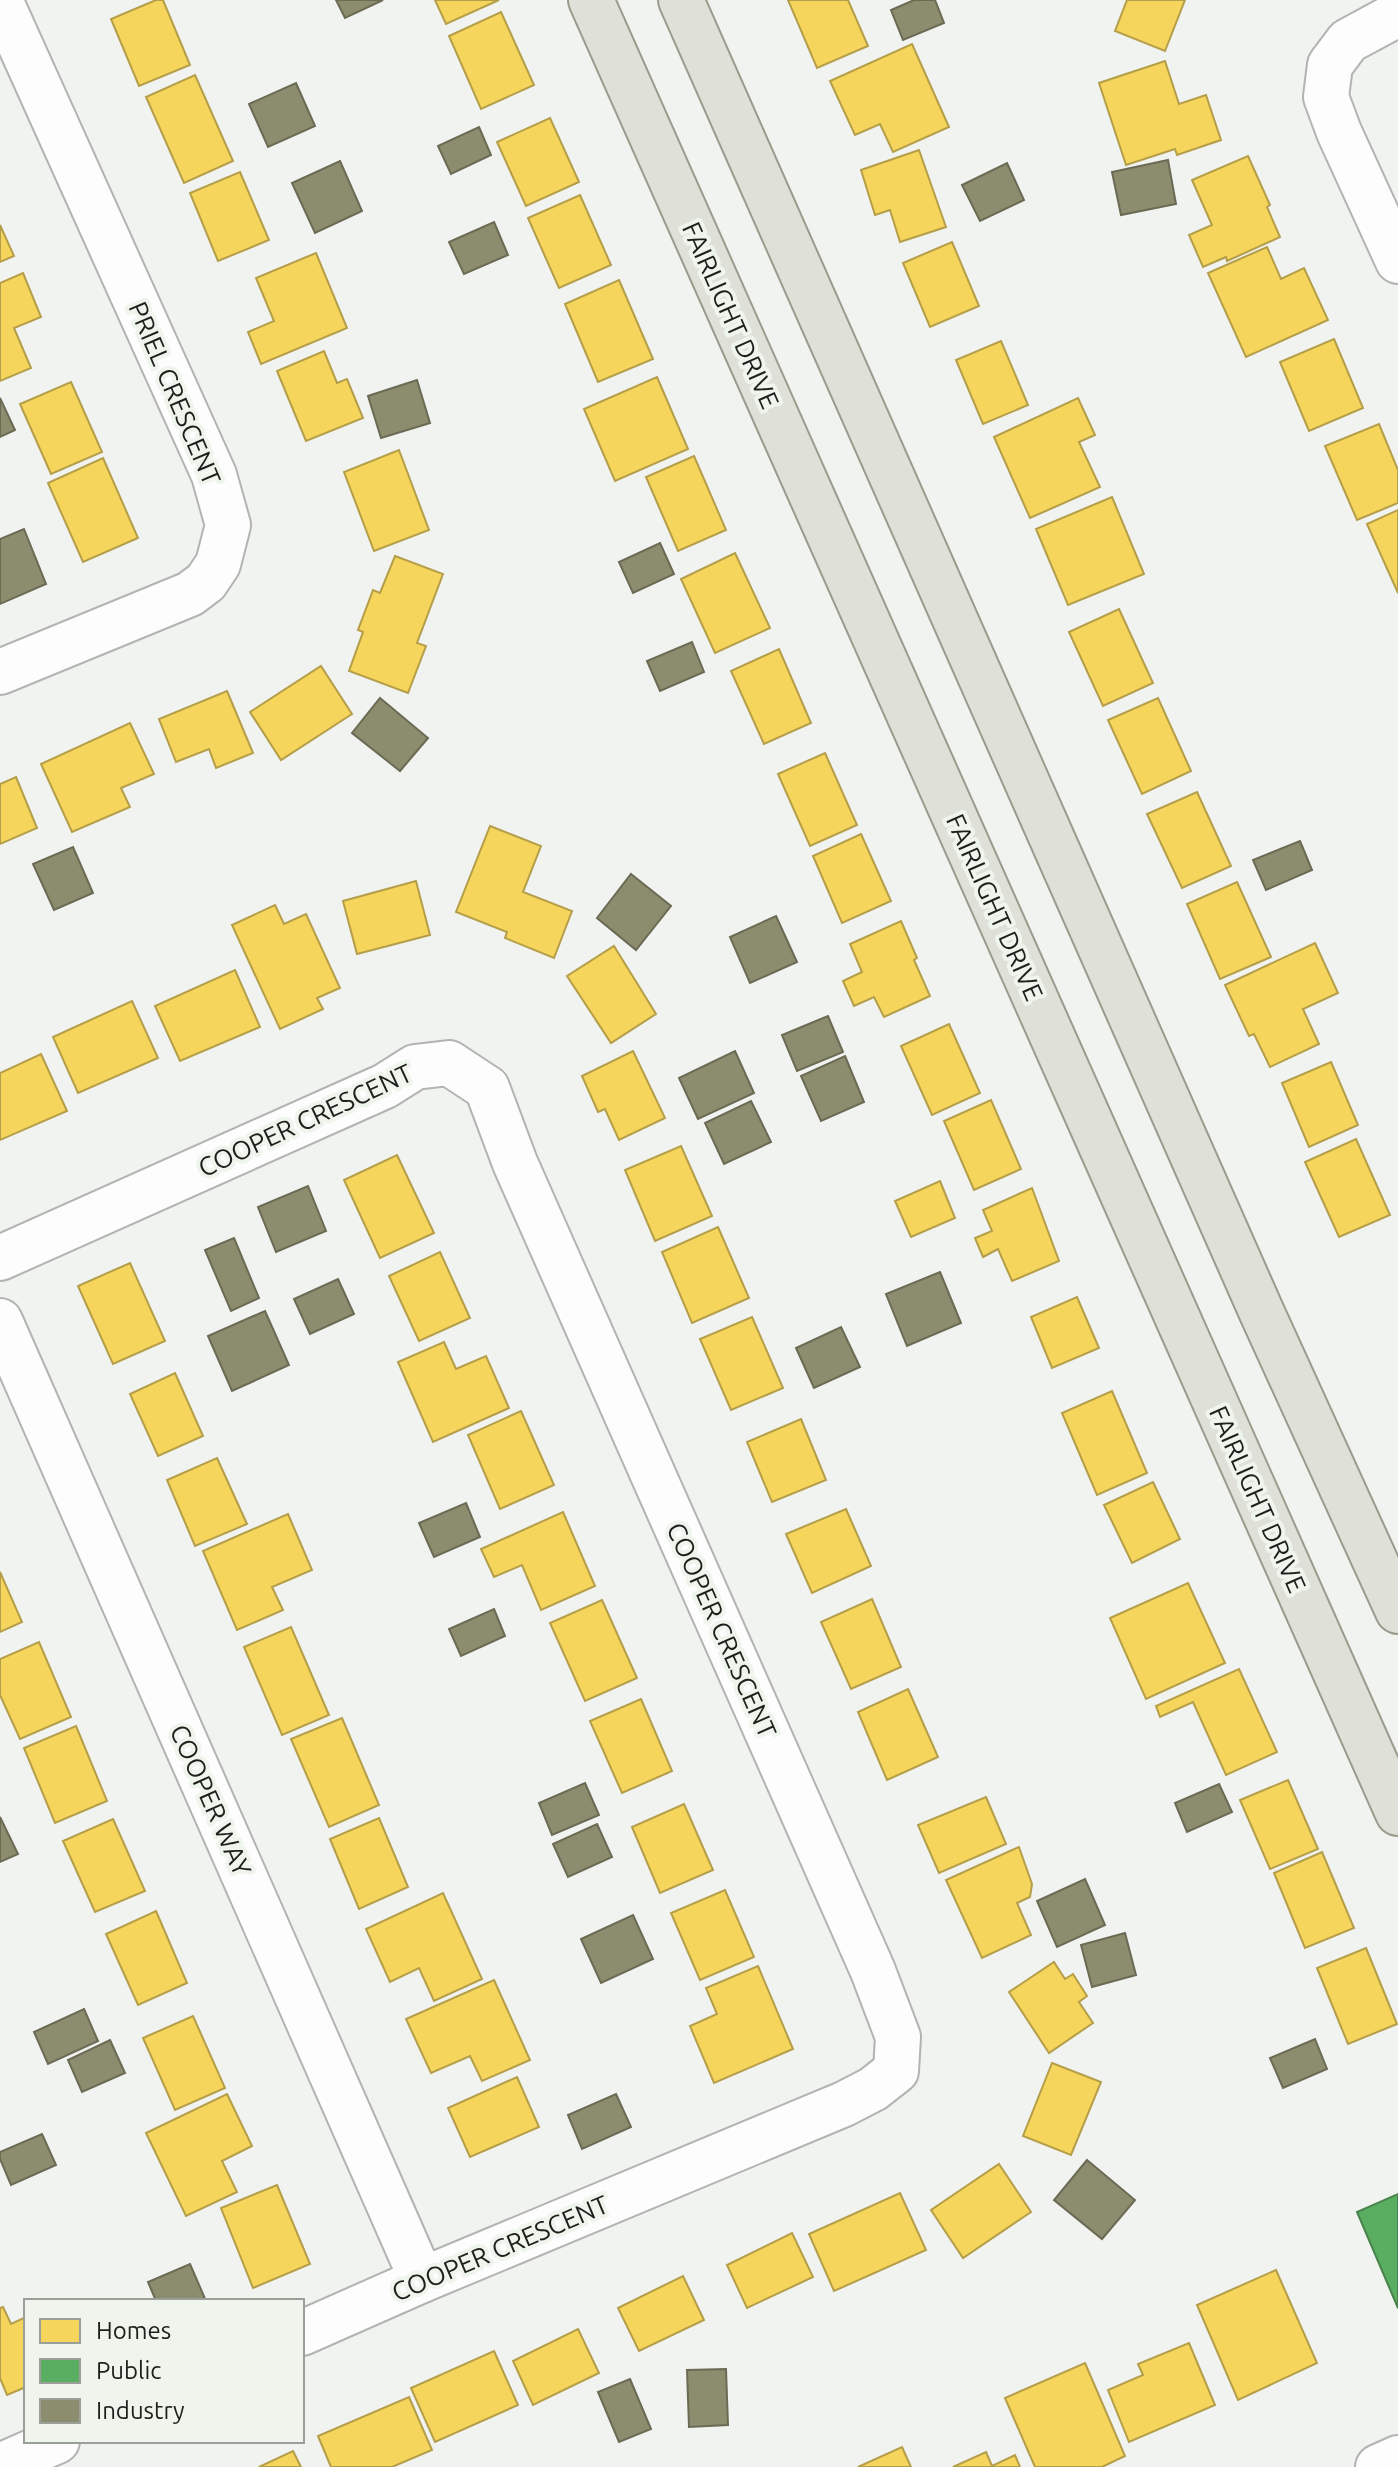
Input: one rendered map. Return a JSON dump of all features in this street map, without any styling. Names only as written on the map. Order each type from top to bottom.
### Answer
[{"type":"main road","name":"FAIRLIGHT DRIVE","points":[[591,0],[1398,1813]]},
{"type":"main road","points":[[681,0],[1249,1284],[1398,1611]]},
{"type":"street","name":"PRIEL CRESCENT","points":[[0,0],[214,475],[228,525],[218,564],[206,582],[190,594],[0,672]]},
{"type":"street","points":[[1398,14],[1348,41],[1330,65],[1326,97],[1398,261]]},
{"type":"street","name":"COOPER CRESCENT","points":[[0,1258],[385,1086],[415,1067],[449,1063],[487,1088],[515,1163],[873,1971],[898,2037],[896,2071],[873,2089],[304,2332]]},
{"type":"street","name":"COOPER WAY","points":[[0,1321],[422,2280]]},
{"type":"street","points":[[0,2466],[52,2443]]},
{"type":"street","points":[[1378,2467],[1398,2458]]},
{"type":"building: Homes","points":[[156,0],[163,0],[190,65],[139,86],[111,19]]},
{"type":"building: Homes","points":[[435,0],[499,0],[446,24]]},
{"type":"building: Homes","points":[[788,0],[848,0],[868,46],[817,68]]},
{"type":"building: Homes","points":[[1127,0],[1185,0],[1165,51],[1115,31]]},
{"type":"building: Homes","points":[[501,12],[534,85],[481,109],[449,36]]},
{"type":"building: Homes","points":[[912,44],[949,127],[893,152],[880,124],[855,135],[830,81]]},
{"type":"building: Homes","points":[[1165,61],[1179,104],[1206,95],[1221,140],[1177,155],[1175,149],[1126,165],[1099,83]]},
{"type":"building: Homes","points":[[195,75],[233,161],[184,183],[146,97]]},
{"type":"building: Homes","points":[[550,118],[579,182],[526,206],[497,142]]},
{"type":"building: Homes","points":[[919,150],[946,227],[900,242],[890,210],[875,215],[861,170]]},
{"type":"building: Homes","points":[[1248,156],[1270,205],[1267,207],[1280,237],[1227,261],[1226,257],[1203,267],[1189,235],[1212,225],[1192,180]]},
{"type":"building: Homes","points":[[240,172],[269,240],[218,261],[190,193]]},
{"type":"building: Homes","points":[[580,195],[611,265],[559,288],[528,218]]},
{"type":"building: Homes","points":[[0,225],[14,256],[0,262]]},
{"type":"building: Homes","points":[[952,242],[979,306],[930,327],[903,263]]},
{"type":"building: Homes","points":[[1267,247],[1281,279],[1304,268],[1328,320],[1246,357],[1208,273]]},
{"type":"building: Homes","points":[[316,253],[347,328],[261,364],[248,332],[274,321],[256,278]]},
{"type":"building: Homes","points":[[23,273],[41,317],[14,328],[31,368],[0,381],[0,283]]},
{"type":"building: Homes","points":[[619,280],[653,359],[598,382],[565,304]]},
{"type":"building: Homes","points":[[1334,339],[1363,408],[1309,431],[1280,362]]},
{"type":"building: Homes","points":[[1001,341],[1028,405],[983,424],[956,360]]},
{"type":"building: Homes","points":[[324,351],[337,383],[347,379],[363,418],[306,441],[277,371]]},
{"type":"building: Homes","points":[[657,377],[688,449],[615,481],[584,409]]},
{"type":"building: Homes","points":[[71,382],[102,452],[51,474],[20,404]]},
{"type":"building: Homes","points":[[1078,398],[1095,435],[1079,442],[1100,487],[1030,518],[994,437]]},
{"type":"building: Homes","points":[[1379,424],[1398,470],[1398,503],[1357,520],[1325,446]]},
{"type":"building: Homes","points":[[399,450],[429,530],[374,551],[344,472]]},
{"type":"building: Homes","points":[[694,456],[726,530],[678,551],[646,477]]},
{"type":"building: Homes","points":[[103,458],[138,538],[83,562],[48,483]]},
{"type":"building: Homes","points":[[1112,497],[1144,574],[1068,605],[1036,529]]},
{"type":"building: Homes","points":[[1398,510],[1398,593],[1367,524]]},
{"type":"building: Homes","points":[[735,553],[770,628],[715,653],[681,579]]},
{"type":"building: Homes","points":[[395,556],[443,574],[417,643],[426,646],[408,693],[349,671],[363,632],[358,630],[373,590],[380,593]]},
{"type":"building: Homes","points":[[1119,609],[1153,683],[1103,706],[1069,632]]},
{"type":"building: Homes","points":[[779,649],[811,723],[764,744],[731,671]]},
{"type":"building: Homes","points":[[321,666],[352,714],[281,760],[250,712]]},
{"type":"building: Homes","points":[[227,691],[253,753],[216,768],[209,749],[176,762],[159,719]]},
{"type":"building: Homes","points":[[1158,698],[1191,771],[1142,794],[1108,720]]},
{"type":"building: Homes","points":[[130,723],[154,774],[121,788],[130,807],[72,832],[41,764]]},
{"type":"building: Homes","points":[[825,753],[857,825],[810,846],[778,774]]},
{"type":"building: Homes","points":[[16,777],[37,828],[0,844],[0,784]]},
{"type":"building: Homes","points":[[1197,792],[1231,866],[1182,888],[1147,814]]},
{"type":"building: Homes","points":[[490,826],[541,846],[523,892],[572,911],[554,958],[505,938],[507,932],[456,912]]},
{"type":"building: Homes","points":[[861,834],[891,901],[842,923],[813,856]]},
{"type":"building: Homes","points":[[416,881],[430,935],[357,954],[343,901]]},
{"type":"building: Homes","points":[[1237,882],[1271,957],[1220,979],[1187,904]]},
{"type":"building: Homes","points":[[275,905],[284,924],[306,914],[340,988],[317,998],[323,1009],[280,1029],[232,925]]},
{"type":"building: Homes","points":[[901,921],[930,996],[884,1017],[874,997],[854,1006],[843,981],[862,972],[850,944]]},
{"type":"building: Homes","points":[[1315,943],[1338,993],[1303,1009],[1319,1044],[1270,1067],[1254,1034],[1249,1036],[1225,985]]},
{"type":"building: Homes","points":[[614,946],[656,1014],[611,1043],[567,976]]},
{"type":"building: Homes","points":[[235,970],[260,1027],[180,1061],[155,1006]]},
{"type":"building: Homes","points":[[132,1001],[158,1058],[78,1093],[53,1037]]},
{"type":"building: Homes","points":[[949,1024],[980,1093],[932,1115],[901,1046]]},
{"type":"building: Homes","points":[[633,1051],[665,1118],[619,1140],[605,1109],[598,1112],[582,1076]]},
{"type":"building: Homes","points":[[41,1054],[67,1111],[0,1140],[0,1073]]},
{"type":"building: Homes","points":[[1331,1062],[1358,1125],[1309,1147],[1282,1083]]},
{"type":"building: Homes","points":[[991,1100],[1021,1169],[974,1190],[944,1121]]},
{"type":"building: Homes","points":[[1356,1139],[1390,1215],[1339,1237],[1305,1162]]},
{"type":"building: Homes","points":[[681,1146],[712,1216],[655,1241],[625,1170]]},
{"type":"building: Homes","points":[[397,1155],[434,1233],[380,1258],[344,1180]]},
{"type":"building: Homes","points":[[940,1181],[955,1218],[911,1237],[895,1201]]},
{"type":"building: Homes","points":[[1032,1188],[1059,1261],[1012,1281],[998,1249],[983,1257],[975,1238],[992,1231],[983,1210]]},
{"type":"building: Homes","points":[[718,1227],[749,1298],[692,1323],[662,1252]]},
{"type":"building: Homes","points":[[440,1252],[470,1318],[419,1341],[389,1276]]},
{"type":"building: Homes","points":[[130,1263],[165,1341],[113,1364],[78,1286]]},
{"type":"building: Homes","points":[[1077,1297],[1099,1348],[1052,1368],[1031,1317]]},
{"type":"building: Homes","points":[[752,1317],[783,1388],[731,1410],[700,1339]]},
{"type":"building: Homes","points":[[444,1342],[456,1369],[486,1356],[509,1408],[433,1442],[398,1362]]},
{"type":"building: Homes","points":[[175,1373],[203,1436],[158,1456],[130,1394]]},
{"type":"building: Homes","points":[[1112,1391],[1147,1473],[1097,1495],[1062,1413]]},
{"type":"building: Homes","points":[[521,1411],[554,1485],[500,1509],[468,1435]]},
{"type":"building: Homes","points":[[801,1419],[826,1480],[772,1502],[747,1442]]},
{"type":"building: Homes","points":[[217,1458],[247,1524],[195,1546],[167,1480]]},
{"type":"building: Homes","points":[[1153,1482],[1180,1539],[1132,1563],[1104,1505]]},
{"type":"building: Homes","points":[[846,1509],[871,1566],[812,1593],[786,1534]]},
{"type":"building: Homes","points":[[563,1512],[595,1586],[541,1610],[522,1565],[494,1577],[481,1549]]},
{"type":"building: Homes","points":[[288,1514],[312,1570],[272,1587],[283,1610],[237,1630],[203,1551]]},
{"type":"building: Homes","points":[[0,1572],[22,1622],[0,1632]]},
{"type":"building: Homes","points":[[1188,1583],[1225,1663],[1146,1699],[1110,1618]]},
{"type":"building: Homes","points":[[872,1599],[901,1667],[851,1689],[821,1622]]},
{"type":"building: Homes","points":[[602,1600],[637,1678],[585,1701],[550,1623]]},
{"type":"building: Homes","points":[[291,1627],[329,1715],[282,1735],[244,1647]]},
{"type":"building: Homes","points":[[39,1642],[71,1717],[20,1739],[0,1695],[0,1659]]},
{"type":"building: Homes","points":[[1239,1669],[1277,1752],[1226,1775],[1193,1702],[1160,1717],[1156,1706]]},
{"type":"building: Homes","points":[[908,1689],[938,1757],[887,1780],[858,1712]]},
{"type":"building: Homes","points":[[641,1699],[672,1771],[622,1793],[590,1721]]},
{"type":"building: Homes","points":[[342,1718],[379,1805],[329,1827],[291,1739]]},
{"type":"building: Homes","points":[[76,1726],[107,1801],[55,1823],[24,1748]]},
{"type":"building: Homes","points":[[1288,1780],[1318,1849],[1270,1869],[1240,1800]]},
{"type":"building: Homes","points":[[986,1797],[1006,1844],[939,1873],[918,1825]]},
{"type":"building: Homes","points":[[684,1804],[713,1870],[660,1893],[632,1827]]},
{"type":"building: Homes","points":[[379,1818],[408,1887],[359,1909],[330,1839]]},
{"type":"building: Homes","points":[[113,1819],[145,1891],[95,1912],[63,1841]]},
{"type":"building: Homes","points":[[1019,1847],[1032,1884],[1030,1897],[1017,1903],[1031,1935],[982,1958],[946,1880]]},
{"type":"building: Homes","points":[[1322,1852],[1354,1928],[1305,1948],[1274,1873]]},
{"type":"building: Homes","points":[[725,1890],[754,1957],[700,1980],[671,1913]]},
{"type":"building: Homes","points":[[443,1893],[482,1979],[434,2001],[419,1968],[390,1982],[366,1929]]},
{"type":"building: Homes","points":[[156,1911],[187,1983],[138,2005],[106,1934]]},
{"type":"building: Homes","points":[[1366,1948],[1397,2024],[1348,2044],[1317,1968]]},
{"type":"building: Homes","points":[[1054,1962],[1065,1979],[1073,1974],[1087,1996],[1079,2002],[1093,2023],[1049,2053],[1009,1992]]},
{"type":"building: Homes","points":[[758,1966],[793,2049],[714,2083],[690,2026],[717,2014],[706,1988]]},
{"type":"building: Homes","points":[[494,1980],[530,2060],[482,2081],[470,2056],[431,2073],[406,2019]]},
{"type":"building: Homes","points":[[193,2016],[225,2088],[175,2110],[143,2038]]},
{"type":"building: Homes","points":[[1052,2063],[1101,2082],[1071,2155],[1023,2136]]},
{"type":"building: Homes","points":[[517,2077],[539,2127],[470,2157],[448,2108]]},
{"type":"building: Homes","points":[[227,2094],[252,2146],[222,2161],[237,2192],[186,2216],[146,2133]]},
{"type":"building: Homes","points":[[999,2164],[1031,2212],[963,2258],[931,2210]]},
{"type":"building: Homes","points":[[277,2185],[310,2264],[253,2288],[221,2208]]},
{"type":"building: Homes","points":[[900,2193],[926,2250],[834,2291],[809,2234]]},
{"type":"building: Homes","points":[[792,2233],[813,2277],[747,2308],[727,2265]]},
{"type":"building: Homes","points":[[1276,2270],[1317,2363],[1238,2400],[1197,2305]]},
{"type":"building: Homes","points":[[683,2276],[704,2320],[639,2351],[618,2308]]},
{"type":"building: Homes","points":[[3,2307],[11,2324],[24,2318],[24,2388],[7,2395],[0,2378],[0,2308]]},
{"type":"building: Homes","points":[[578,2329],[599,2373],[533,2405],[513,2361]]},
{"type":"building: Homes","points":[[1189,2343],[1215,2405],[1129,2442],[1108,2390],[1143,2375],[1138,2364]]},
{"type":"building: Homes","points":[[494,2351],[518,2405],[435,2442],[411,2388]]},
{"type":"building: Homes","points":[[1085,2363],[1125,2456],[1102,2467],[1035,2467],[1005,2398]]},
{"type":"building: Homes","points":[[409,2397],[432,2450],[392,2467],[331,2467],[318,2436]]},
{"type":"building: Homes","points":[[902,2447],[911,2467],[858,2467]]},
{"type":"building: Homes","points":[[293,2451],[301,2467],[259,2467]]},
{"type":"building: Homes","points":[[986,2452],[992,2466],[1015,2455],[1020,2467],[953,2467]]},
{"type":"building: Public","points":[[1398,2194],[1398,2308],[1357,2212]]},
{"type":"building: Industry","points":[[336,0],[383,0],[345,18]]},
{"type":"building: Industry","points":[[914,0],[935,0],[944,23],[903,40],[891,10]]},
{"type":"building: Industry","points":[[296,83],[315,126],[268,147],[249,104]]},
{"type":"building: Industry","points":[[479,127],[491,155],[451,174],[438,146]]},
{"type":"building: Industry","points":[[1168,160],[1176,204],[1121,215],[1112,172]]},
{"type":"building: Industry","points":[[340,161],[362,211],[315,233],[292,183]]},
{"type":"building: Industry","points":[[1007,163],[1024,200],[980,221],[962,185]]},
{"type":"building: Industry","points":[[494,222],[508,255],[464,274],[449,242]]},
{"type":"building: Industry","points":[[417,380],[430,423],[381,438],[368,396]]},
{"type":"building: Industry","points":[[0,398],[15,430],[0,437]]},
{"type":"building: Industry","points":[[24,529],[46,584],[0,604],[0,539]]},
{"type":"building: Industry","points":[[660,543],[674,574],[633,593],[619,562]]},
{"type":"building: Industry","points":[[692,642],[704,672],[660,691],[647,661]]},
{"type":"building: Industry","points":[[380,698],[428,738],[400,771],[352,733]]},
{"type":"building: Industry","points":[[1300,841],[1312,870],[1266,890],[1253,860]]},
{"type":"building: Industry","points":[[73,847],[93,893],[54,910],[33,864]]},
{"type":"building: Industry","points":[[631,874],[671,906],[636,950],[597,918]]},
{"type":"building: Industry","points":[[776,916],[797,962],[750,983],[730,937]]},
{"type":"building: Industry","points":[[828,1016],[843,1052],[797,1071],[782,1035]]},
{"type":"building: Industry","points":[[735,1051],[754,1093],[698,1119],[679,1078]]},
{"type":"building: Industry","points":[[845,1056],[864,1102],[821,1121],[801,1076]]},
{"type":"building: Industry","points":[[751,1101],[771,1142],[724,1164],[705,1123]]},
{"type":"building: Industry","points":[[308,1186],[326,1231],[276,1252],[258,1207]]},
{"type":"building: Industry","points":[[234,1238],[259,1298],[231,1311],[205,1250]]},
{"type":"building: Industry","points":[[940,1272],[961,1323],[907,1346],[886,1294]]},
{"type":"building: Industry","points":[[338,1279],[354,1314],[310,1334],[294,1299]]},
{"type":"building: Industry","points":[[265,1311],[289,1365],[232,1391],[208,1336]]},
{"type":"building: Industry","points":[[841,1327],[860,1367],[814,1388],[796,1348]]},
{"type":"building: Industry","points":[[466,1503],[480,1537],[434,1557],[419,1523]]},
{"type":"building: Industry","points":[[494,1609],[505,1636],[461,1656],[449,1629]]},
{"type":"building: Industry","points":[[585,1783],[599,1815],[552,1835],[539,1803]]},
{"type":"building: Industry","points":[[1219,1784],[1232,1812],[1187,1832],[1175,1803]]},
{"type":"building: Industry","points":[[0,1817],[18,1854],[0,1862]]},
{"type":"building: Industry","points":[[597,1824],[612,1857],[568,1877],[553,1844]]},
{"type":"building: Industry","points":[[1085,1879],[1105,1925],[1057,1947],[1037,1901]]},
{"type":"building: Industry","points":[[633,1915],[653,1959],[601,1983],[581,1939]]},
{"type":"building: Industry","points":[[1125,1933],[1136,1975],[1092,1987],[1081,1945]]},
{"type":"building: Industry","points":[[84,2009],[98,2041],[48,2064],[34,2032]]},
{"type":"building: Industry","points":[[1315,2039],[1327,2069],[1283,2088],[1270,2058]]},
{"type":"building: Industry","points":[[110,2040],[125,2073],[82,2092],[68,2060]]},
{"type":"building: Industry","points":[[616,2094],[631,2127],[582,2149],[568,2115]]},
{"type":"building: Industry","points":[[42,2134],[56,2165],[11,2185],[0,2152]]},
{"type":"building: Industry","points":[[1087,2160],[1135,2200],[1102,2239],[1054,2200]]},
{"type":"building: Industry","points":[[190,2264],[205,2299],[155,2299],[148,2282]]},
{"type":"building: Industry","points":[[726,2369],[728,2425],[689,2427],[687,2370]]},
{"type":"building: Industry","points":[[630,2379],[651,2429],[619,2442],[598,2392]]}]
